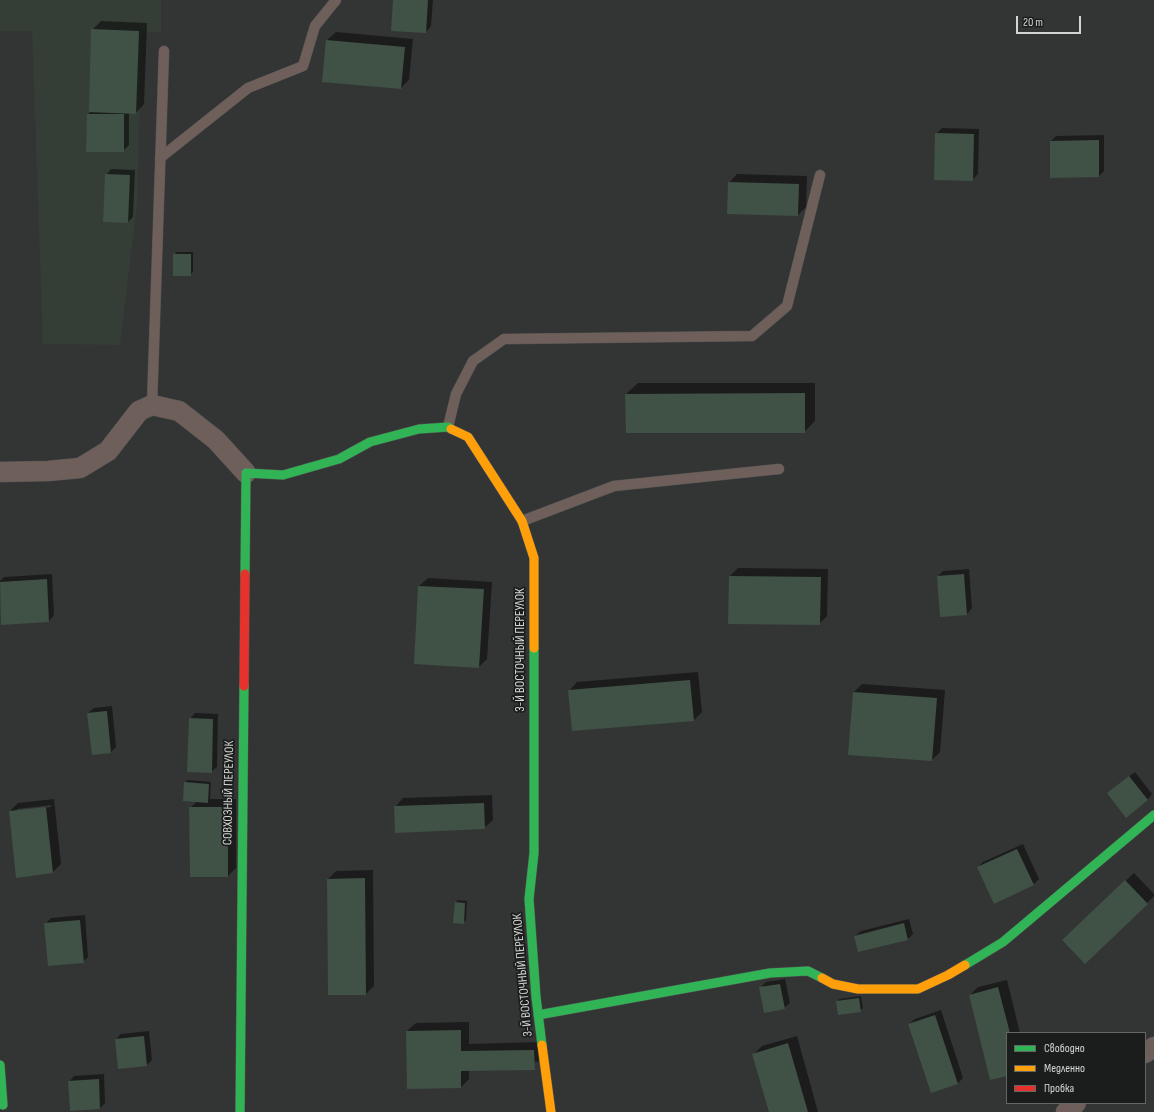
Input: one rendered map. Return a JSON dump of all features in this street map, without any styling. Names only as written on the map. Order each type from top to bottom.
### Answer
[{"type":"street","points":[[0,472],[48,471],[80,468],[108,451],[139,411],[152,405],[179,411],[216,440],[246,473],[283,475],[339,459],[370,442],[419,430],[448,427]]},
{"type":"street","name":"3-Й ВОСТОЧНЫЙ ПЕРЕУЛОК","points":[[448,427],[468,437],[522,521],[534,558],[534,853],[529,899],[538,1015],[551,1112]]},
{"type":"street","name":"СОВХОЗНЫЙ ПЕРЕУЛОК","points":[[240,1112],[246,473]]},
{"type":"street","points":[[538,1015],[684,990],[770,973],[808,971],[833,984],[858,989],[918,988],[948,975],[1003,942],[1154,816]]},
{"type":"street","points":[[0,1065],[3,1105]]},
{"type":"street","points":[[1066,1112],[1075,1104]]},
{"type":"lane","points":[[160,158],[248,88],[303,66],[314,26],[336,0]]},
{"type":"lane","points":[[152,405],[164,51]]},
{"type":"lane","points":[[448,427],[456,394],[473,361],[504,339],[752,336],[787,306],[820,175]]},
{"type":"lane","points":[[522,521],[614,486],[779,469]]},
{"type":"shaded area","points":[[0,0],[161,0],[161,32],[142,32],[137,204],[120,345],[43,344],[32,31],[0,31]]},
{"type":"building","points":[[393,0],[428,0],[426,33],[391,31]]},
{"type":"building","points":[[91,29],[139,31],[136,114],[89,112]]},
{"type":"building","points":[[326,40],[405,47],[401,89],[322,82]]},
{"type":"building","points":[[87,114],[124,114],[124,152],[86,152]]},
{"type":"building","points":[[935,133],[974,134],[973,181],[934,180]]},
{"type":"building","points":[[1099,140],[1099,177],[1050,178],[1050,141]]},
{"type":"building","points":[[105,174],[130,175],[128,223],[103,222]]},
{"type":"building","points":[[728,182],[799,184],[798,216],[727,214]]},
{"type":"building","points":[[173,254],[191,254],[191,276],[173,276]]},
{"type":"building","points":[[805,393],[805,433],[626,433],[625,394]]},
{"type":"building","points":[[964,574],[967,615],[940,617],[937,576]]},
{"type":"building","points":[[729,576],[821,577],[820,625],[728,624]]},
{"type":"building","points":[[47,579],[49,622],[1,625],[0,582]]},
{"type":"building","points":[[418,586],[484,589],[479,668],[414,664]]},
{"type":"building","points":[[690,680],[694,721],[572,731],[568,690]]},
{"type":"building","points":[[853,692],[937,698],[932,761],[848,755]]},
{"type":"building","points":[[107,711],[111,753],[92,755],[87,713]]},
{"type":"building","points":[[189,718],[213,719],[212,773],[187,772]]},
{"type":"building","points":[[1129,776],[1148,800],[1126,818],[1107,793]]},
{"type":"building","points":[[184,782],[209,784],[208,803],[183,801]]},
{"type":"building","points":[[484,803],[485,829],[395,833],[394,806]]},
{"type":"building","points":[[46,807],[53,873],[16,878],[9,811]]},
{"type":"building","points":[[189,807],[228,807],[228,877],[190,877]]},
{"type":"building","points":[[1017,849],[1034,885],[994,904],[977,867]]},
{"type":"building","points":[[365,878],[366,995],[328,995],[327,879]]},
{"type":"building","points":[[1125,880],[1148,904],[1085,964],[1062,940]]},
{"type":"building","points":[[455,902],[465,903],[464,924],[453,923]]},
{"type":"building","points":[[80,920],[84,963],[48,966],[44,923]]},
{"type":"building","points":[[904,923],[908,940],[858,952],[854,936]]},
{"type":"building","points":[[780,984],[785,1009],[764,1013],[759,987]]},
{"type":"building","points":[[998,987],[1010,1032],[1006,1032],[1006,1076],[990,1080],[969,995]]},
{"type":"building","points":[[859,998],[861,1012],[838,1015],[836,1001]]},
{"type":"building","points":[[935,1015],[958,1084],[931,1093],[908,1024]]},
{"type":"building","points":[[461,1030],[461,1051],[534,1050],[535,1070],[461,1071],[461,1088],[407,1089],[406,1031]]},
{"type":"building","points":[[144,1036],[147,1066],[118,1069],[115,1039]]},
{"type":"building","points":[[788,1043],[808,1112],[769,1112],[752,1054]]},
{"type":"building","points":[[99,1079],[100,1109],[70,1111],[68,1081]]},
{"type":"traffic: fast","points":[[245,574],[246,473],[283,475],[339,459],[370,442],[419,429],[448,427],[451,429]]},
{"type":"traffic: fast","points":[[534,648],[534,853],[529,899],[536,997],[542,1045]]},
{"type":"traffic: fast","points":[[240,1112],[244,686]]},
{"type":"traffic: fast","points":[[965,965],[1003,942],[1154,815]]},
{"type":"traffic: fast","points":[[538,1015],[770,973],[808,971],[822,978]]},
{"type":"traffic: fast","points":[[0,1065],[3,1105]]},
{"type":"traffic: slow","points":[[451,429],[468,437],[522,521],[534,558],[534,648]]},
{"type":"traffic: slow","points":[[822,978],[833,984],[858,989],[918,989],[965,965]]},
{"type":"traffic: slow","points":[[542,1045],[551,1112]]},
{"type":"traffic: jam","points":[[244,686],[245,574]]}]
